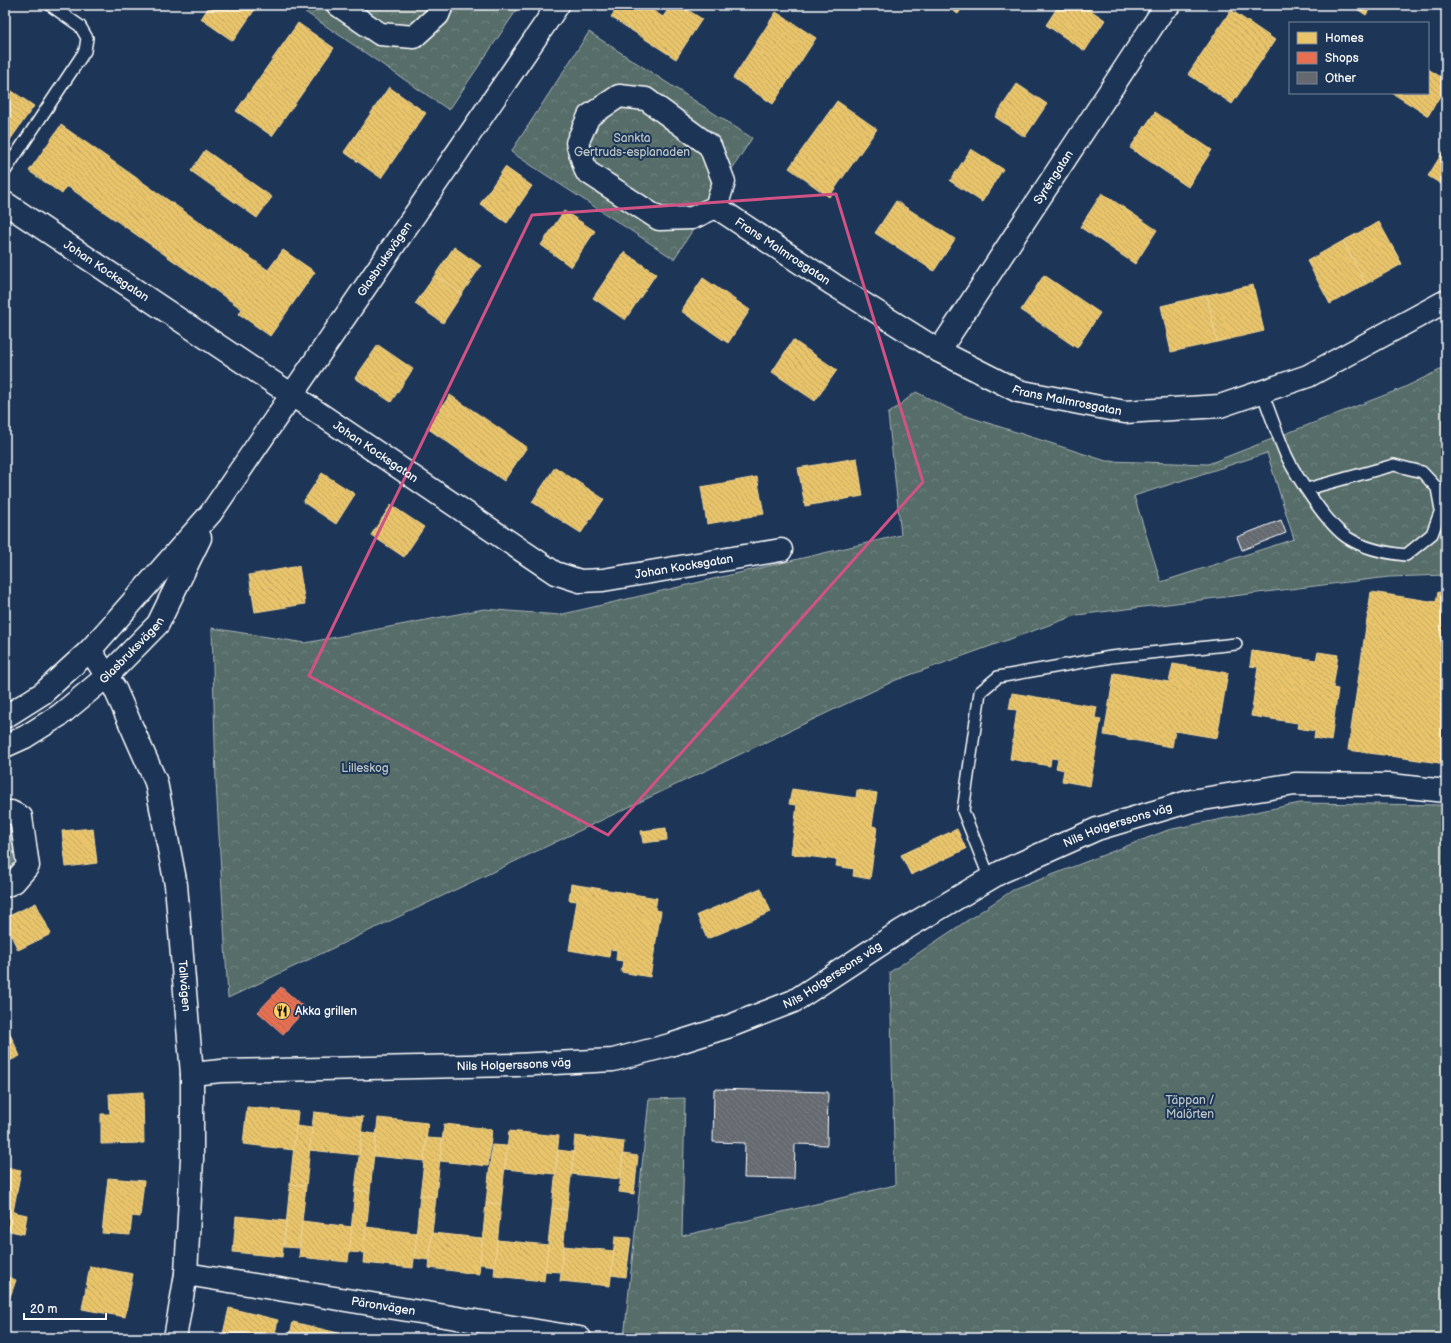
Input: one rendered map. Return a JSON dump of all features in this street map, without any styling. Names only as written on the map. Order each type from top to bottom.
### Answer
[{"type":"street","points":[[338,5],[380,34],[414,37],[438,15],[442,5]]},
{"type":"street","name":"Glasbruksvägen","points":[[5,716],[43,693],[90,650],[211,513],[558,5]]},
{"type":"street","name":"Syréngatan","points":[[940,351],[1163,7]]},
{"type":"street","points":[[619,96],[646,99],[710,146],[724,182],[716,207],[692,218],[659,219],[586,171],[577,143],[589,116],[619,96]]},
{"type":"street","name":"Frans Malmrosgatan","points":[[716,207],[834,285],[940,351],[1018,391],[1125,412],[1220,406],[1262,392],[1308,376],[1446,301]]},
{"type":"street","name":"Johan Kocksgatan","points":[[7,208],[292,395],[555,573],[580,581],[603,580],[781,550]]},
{"type":"street","name":"Glasbruksvägen","points":[[5,746],[25,737],[60,715],[107,676],[158,624],[211,513]]},
{"type":"street","name":"Tallvägen","points":[[90,650],[115,689],[130,718],[156,782],[176,885],[192,1074],[192,1159],[186,1274],[175,1338]]},
{"type":"street","name":"Nils Holgerssons väg","points":[[192,1074],[221,1071],[516,1065],[613,1060],[670,1045],[730,1026],[794,1001],[901,931],[990,879],[1097,829],[1191,801],[1295,784],[1390,785],[1446,791]]},
{"type":"street","points":[[5,813],[11,812],[21,817],[28,866],[14,882],[5,886]]},
{"type":"street","name":"Päronvägen","points":[[186,1274],[580,1338]]},
{"type":"lane","points":[[5,171],[85,50],[87,38],[80,26],[50,5]]},
{"type":"lane","points":[[1262,392],[1287,456],[1307,489],[1324,516],[1347,538],[1382,553],[1406,555],[1432,534],[1441,510],[1437,488],[1422,472],[1394,465],[1307,489]]},
{"type":"lane","points":[[990,879],[963,811],[980,692],[998,677],[1111,657],[1236,644]]},
{"type":"highlighted area","points":[[836,194],[923,482],[608,835],[309,676],[532,215]]},
{"type":"green space","points":[[295,5],[520,5],[449,110]]},
{"type":"green space","name":"Sankta Gertruds-esplanaden","points":[[589,32],[752,138],[674,259],[511,152]]},
{"type":"green space","name":"Lilleskog","points":[[1446,367],[1446,575],[1389,577],[1077,615],[896,680],[228,998],[216,782],[212,628],[305,643],[484,609],[559,615],[901,535],[888,414],[916,392],[960,414],[1106,461],[1208,464],[1403,388]],"holes":[[[1267,453],[1294,539],[1161,582],[1134,496]]]},
{"type":"green space","name":"Täppan / Malörten","points":[[1300,803],[1441,805],[1446,807],[1446,1338],[624,1338],[649,1099],[685,1098],[682,1236],[895,1185],[890,972],[1013,890],[1168,830]]},
{"type":"green space","points":[[5,826],[10,828],[13,849],[13,870],[5,873]]},
{"type":"building: Homes","points":[[210,5],[258,5],[233,41],[201,19]]},
{"type":"building: Homes","points":[[619,5],[644,5],[663,17],[671,5],[680,5],[702,19],[676,59],[611,17]]},
{"type":"building: Homes","points":[[944,5],[964,5],[958,14]]},
{"type":"building: Homes","points":[[1059,5],[1083,5],[1105,20],[1085,51],[1046,25]]},
{"type":"building: Homes","points":[[1351,5],[1372,5],[1366,15]]},
{"type":"building: Homes","points":[[1231,10],[1275,40],[1232,104],[1188,74]]},
{"type":"building: Homes","points":[[776,12],[816,38],[773,104],[733,78]]},
{"type":"building: Homes","points":[[298,23],[334,48],[272,136],[236,111]]},
{"type":"building: Homes","points":[[1429,70],[1446,80],[1446,86],[1428,116],[1394,94],[1429,94]]},
{"type":"building: Homes","points":[[1017,84],[1047,104],[1025,137],[995,117]]},
{"type":"building: Homes","points":[[5,86],[12,91],[5,100]]},
{"type":"building: Homes","points":[[389,87],[426,113],[381,178],[344,152]]},
{"type":"building: Homes","points":[[12,91],[34,106],[5,147],[5,100]]},
{"type":"building: Homes","points":[[837,101],[877,129],[829,197],[789,168]]},
{"type":"building: Homes","points":[[1155,112],[1212,150],[1188,187],[1130,148]]},
{"type":"building: Homes","points":[[61,125],[268,270],[283,250],[315,272],[270,336],[239,314],[242,309],[67,186],[62,194],[29,171]]},
{"type":"building: Homes","points":[[1446,147],[1446,187],[1428,176]]},
{"type":"building: Homes","points":[[971,149],[1003,169],[982,202],[950,181]]},
{"type":"building: Homes","points":[[205,150],[272,197],[257,218],[191,171]]},
{"type":"building: Homes","points":[[505,167],[532,186],[507,223],[480,204]]},
{"type":"building: Homes","points":[[1102,193],[1157,230],[1135,264],[1080,227]]},
{"type":"building: Homes","points":[[896,201],[955,239],[934,271],[875,233]]},
{"type":"building: Homes","points":[[564,211],[595,231],[571,267],[541,245]]},
{"type":"building: Homes","points":[[1379,222],[1402,264],[1366,284],[1343,241]]},
{"type":"building: Homes","points":[[1343,241],[1366,284],[1330,304],[1307,261]]},
{"type":"building: Homes","points":[[454,247],[481,266],[462,294],[435,275]]},
{"type":"building: Homes","points":[[624,252],[656,274],[625,320],[593,298]]},
{"type":"building: Homes","points":[[435,275],[462,294],[443,323],[415,304]]},
{"type":"building: Homes","points":[[1044,275],[1100,313],[1077,348],[1021,310]]},
{"type":"building: Homes","points":[[703,278],[750,310],[728,343],[681,311]]},
{"type":"building: Homes","points":[[1253,285],[1264,331],[1217,342],[1207,295]]},
{"type":"building: Homes","points":[[1207,295],[1217,342],[1171,352],[1161,306]]},
{"type":"building: Homes","points":[[793,340],[837,370],[815,401],[772,372]]},
{"type":"building: Homes","points":[[378,345],[413,369],[391,402],[355,378]]},
{"type":"building: Homes","points":[[450,395],[527,447],[504,481],[427,428]]},
{"type":"building: Homes","points":[[857,458],[863,496],[805,506],[798,468]]},
{"type":"building: Homes","points":[[555,467],[604,499],[581,533],[532,502]]},
{"type":"building: Homes","points":[[322,473],[355,494],[336,524],[303,502]]},
{"type":"building: Homes","points":[[757,477],[764,514],[707,524],[701,487]]},
{"type":"building: Homes","points":[[391,505],[424,527],[404,557],[371,535]]},
{"type":"building: Homes","points":[[299,566],[305,604],[255,612],[249,575]]},
{"type":"building: Homes","points":[[1371,592],[1436,602],[1438,592],[1446,593],[1446,764],[1348,750]]},
{"type":"building: Homes","points":[[1252,651],[1316,660],[1318,652],[1338,655],[1333,688],[1338,689],[1331,741],[1314,738],[1315,731],[1297,728],[1298,723],[1251,716],[1258,667],[1250,666]]},
{"type":"building: Homes","points":[[1173,664],[1228,673],[1217,738],[1175,731],[1172,747],[1104,735],[1114,673],[1169,682]]},
{"type":"building: Homes","points":[[1012,693],[1097,707],[1095,718],[1101,719],[1090,786],[1062,781],[1064,770],[1056,768],[1058,759],[1051,758],[1050,766],[1010,759],[1017,710],[1009,709]]},
{"type":"building: Homes","points":[[792,789],[856,798],[857,790],[877,793],[872,826],[877,827],[870,879],[853,876],[854,869],[836,866],[837,860],[791,854],[797,805],[789,804]]},
{"type":"building: Homes","points":[[93,828],[97,863],[66,867],[62,831]]},
{"type":"building: Homes","points":[[666,828],[667,840],[643,843],[641,831]]},
{"type":"building: Homes","points":[[957,829],[966,849],[911,875],[901,855]]},
{"type":"building: Homes","points":[[571,884],[657,898],[655,910],[661,911],[650,977],[621,972],[623,961],[616,960],[617,950],[610,949],[609,957],[569,950],[577,901],[569,900]]},
{"type":"building: Homes","points":[[761,888],[771,912],[707,939],[697,915]]},
{"type":"building: Homes","points":[[36,903],[51,934],[18,950],[5,923],[5,918]]},
{"type":"building: Homes","points":[[5,1023],[20,1056],[5,1063]]},
{"type":"building: Homes","points":[[143,1092],[144,1143],[101,1144],[101,1114],[110,1114],[109,1094]]},
{"type":"building: Homes","points":[[247,1107],[298,1112],[294,1150],[243,1144]]},
{"type":"building: Homes","points":[[314,1112],[363,1117],[359,1155],[309,1150]]},
{"type":"building: Homes","points":[[378,1118],[428,1123],[424,1161],[374,1156]]},
{"type":"building: Homes","points":[[444,1124],[492,1129],[488,1166],[440,1161]]},
{"type":"building: Homes","points":[[296,1126],[312,1128],[306,1186],[290,1184]]},
{"type":"building: Homes","points":[[509,1131],[559,1136],[555,1174],[505,1169]]},
{"type":"building: Homes","points":[[362,1132],[376,1134],[370,1192],[355,1190]]},
{"type":"building: Homes","points":[[575,1136],[624,1142],[620,1179],[571,1174]]},
{"type":"building: Homes","points":[[427,1138],[442,1139],[436,1197],[420,1195]]},
{"type":"building: Homes","points":[[492,1145],[507,1146],[501,1204],[486,1203]]},
{"type":"building: Homes","points":[[558,1150],[574,1152],[567,1210],[552,1208]]},
{"type":"building: Homes","points":[[623,1154],[638,1156],[634,1194],[619,1192]]},
{"type":"building: Homes","points":[[5,1167],[21,1170],[13,1212],[27,1215],[24,1234],[5,1230]]},
{"type":"building: Homes","points":[[108,1178],[144,1181],[140,1217],[132,1216],[130,1235],[102,1233]]},
{"type":"building: Homes","points":[[290,1184],[306,1186],[299,1248],[284,1247]]},
{"type":"building: Homes","points":[[355,1190],[370,1192],[364,1253],[349,1252]]},
{"type":"building: Homes","points":[[420,1195],[436,1197],[429,1260],[414,1258]]},
{"type":"building: Homes","points":[[486,1203],[501,1204],[495,1266],[480,1264]]},
{"type":"building: Homes","points":[[552,1208],[567,1210],[561,1272],[545,1271]]},
{"type":"building: Homes","points":[[236,1216],[286,1221],[282,1257],[233,1252]]},
{"type":"building: Homes","points":[[302,1221],[352,1227],[348,1262],[299,1257]]},
{"type":"building: Homes","points":[[366,1227],[417,1233],[413,1268],[363,1263]]},
{"type":"building: Homes","points":[[432,1233],[482,1238],[479,1274],[429,1268]]},
{"type":"building: Homes","points":[[615,1237],[631,1238],[626,1277],[611,1275]]},
{"type":"building: Homes","points":[[497,1240],[548,1245],[544,1281],[494,1276]]},
{"type":"building: Homes","points":[[564,1246],[614,1251],[610,1286],[560,1281]]},
{"type":"building: Homes","points":[[90,1266],[133,1274],[125,1317],[82,1309]]},
{"type":"building: Homes","points":[[5,1276],[16,1280],[5,1311]]},
{"type":"building: Homes","points":[[229,1308],[278,1320],[274,1338],[222,1338]]},
{"type":"building: Homes","points":[[293,1322],[342,1334],[341,1338],[289,1338]]},
{"type":"building: Homes","points":[[276,1332],[289,1336],[289,1338],[274,1338]]},
{"type":"building: Shops","name":"Akka grillen","points":[[281,987],[306,1009],[283,1034],[258,1012]]},
{"type":"building: Other","points":[[1281,520],[1286,533],[1242,550],[1237,537]]},
{"type":"building: Other","points":[[714,1089],[828,1092],[827,1145],[795,1144],[794,1179],[744,1178],[745,1143],[713,1142]]},
{"type":"place","name":"Akka grillen","points":[[282,1011]]}]
